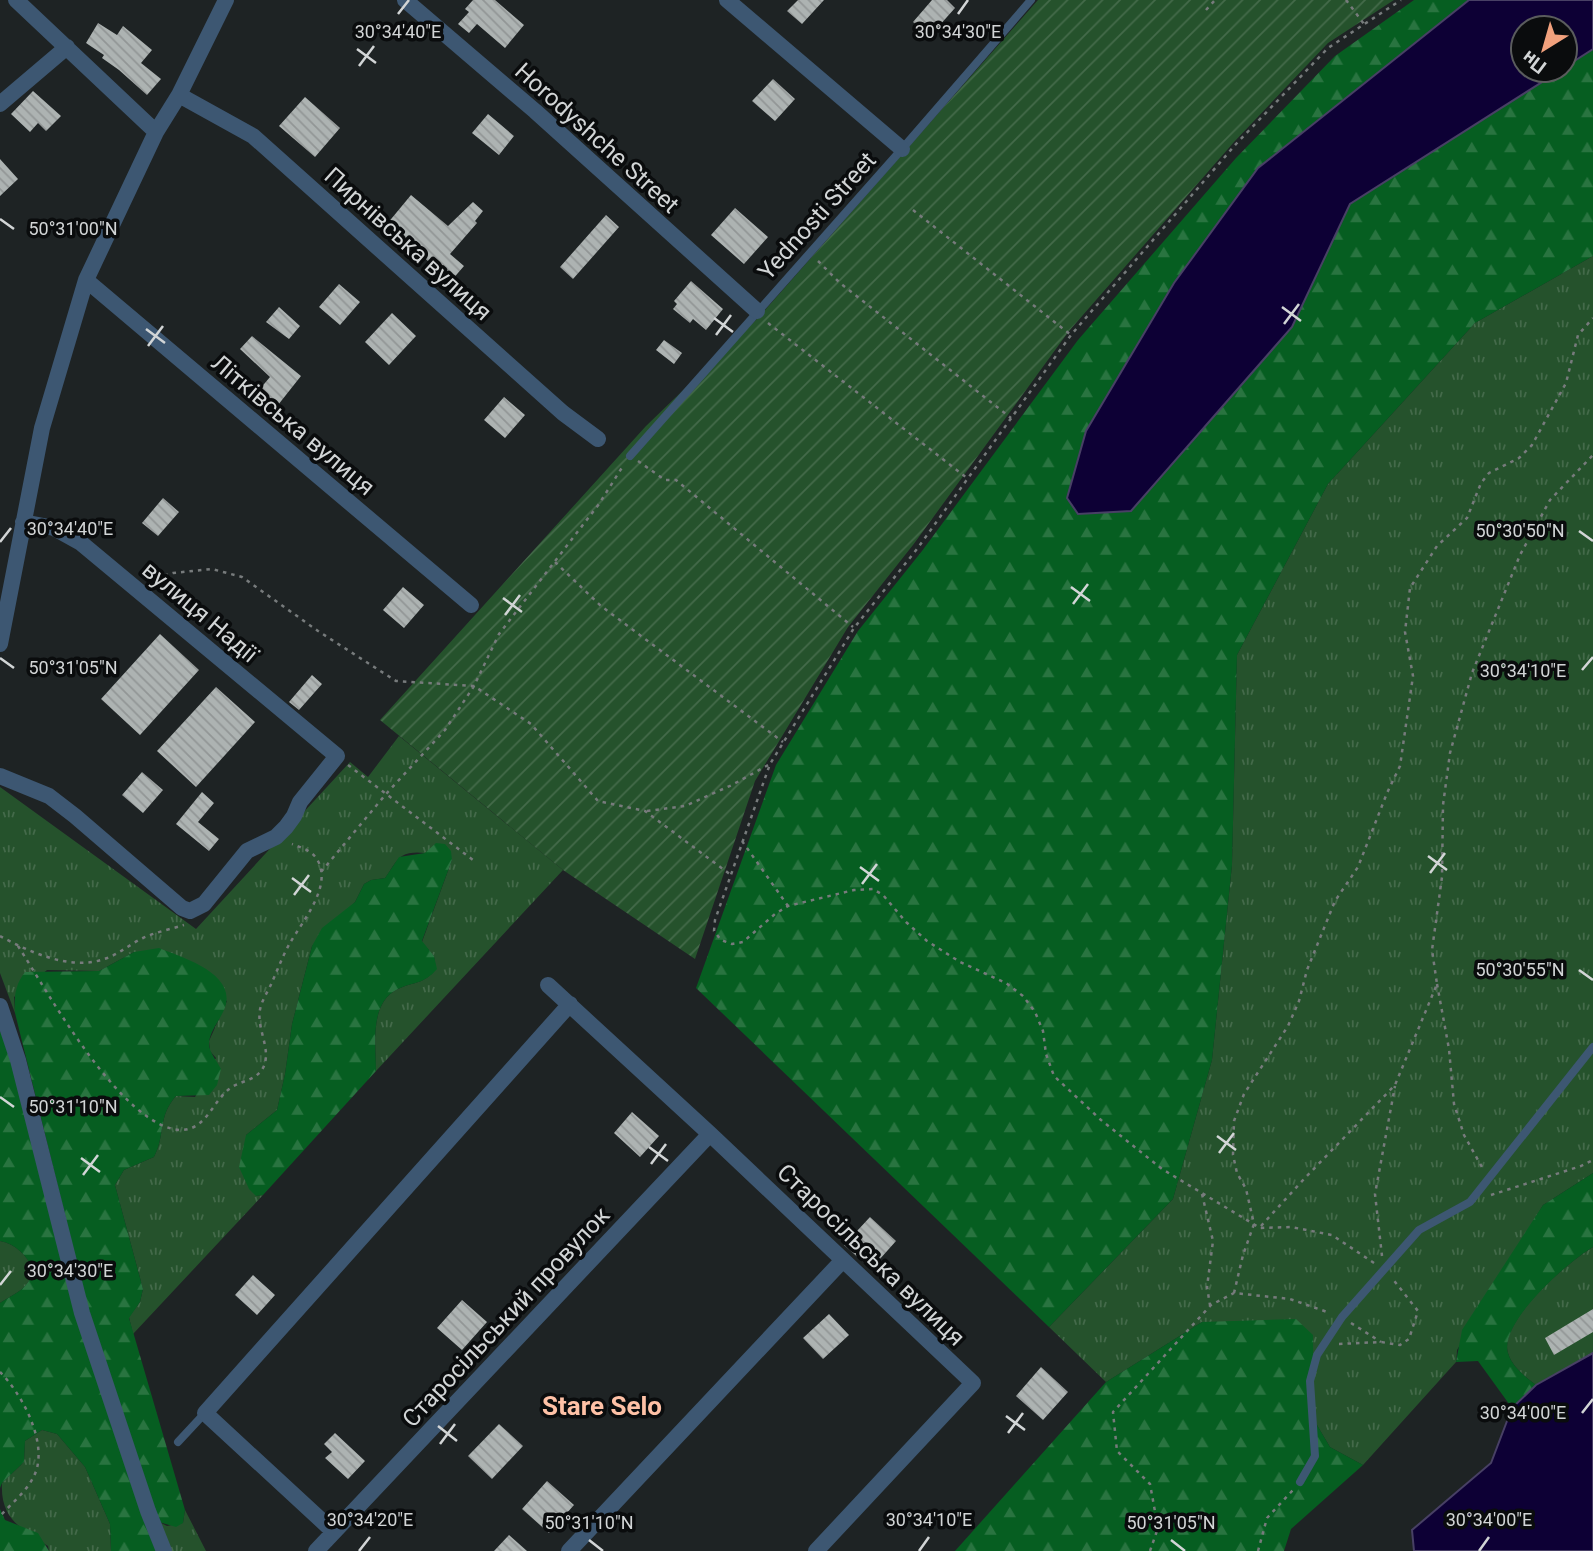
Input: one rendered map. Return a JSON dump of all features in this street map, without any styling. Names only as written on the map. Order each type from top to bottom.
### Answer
[{"type":"street","points":[[16,0],[156,132]]},
{"type":"street","points":[[0,644],[2,617],[42,428],[86,280],[156,132],[179,95],[226,0]]},
{"type":"street","name":"Horodyshche Street","points":[[405,0],[535,111],[756,312]]},
{"type":"street","points":[[727,0],[902,149]]},
{"type":"street","points":[[0,104],[66,47]]},
{"type":"street","name":"Пирнівська вулиця","points":[[179,95],[253,136],[563,413],[598,439]]},
{"type":"street","name":"Літківська вулиця","points":[[86,280],[471,605]]},
{"type":"street","name":"вулиця Надії","points":[[23,522],[54,528],[81,542],[337,756]]},
{"type":"street","points":[[0,776],[49,796],[182,908],[189,917],[204,904],[247,851],[276,837],[337,756]]},
{"type":"street","name":"Старосільська вулиця","points":[[548,985],[973,1383],[816,1551]]},
{"type":"street","points":[[334,1532],[205,1413],[570,1004]]},
{"type":"street","points":[[0,1006],[18,1060],[82,1313],[164,1551]]},
{"type":"street","name":"Старосільський провулок","points":[[316,1551],[710,1134]]},
{"type":"street","points":[[569,1551],[843,1260]]},
{"type":"lane","name":"Yednosti Street","points":[[630,456],[1031,0]]},
{"type":"lane","points":[[1300,1482],[1315,1456],[1310,1381],[1317,1355],[1342,1317],[1419,1230],[1471,1202],[1593,1047]]},
{"type":"lane","points":[[178,1442],[205,1413]]},
{"type":"path","points":[[1206,10],[1214,0]]},
{"type":"path","points":[[1346,0],[1364,24]]},
{"type":"path","points":[[1317,1355],[1340,1344],[1381,1342],[1400,1345],[1409,1339],[1418,1311],[1384,1269],[1332,1235],[1291,1227],[1260,1228],[1161,1169],[1101,1120],[1054,1076],[1046,1054],[1043,1031],[1035,1012],[1023,996],[1006,983],[926,941],[883,895],[873,889],[853,890],[788,906],[743,942],[732,944],[721,940],[715,930],[715,920],[770,764],[854,628],[917,549],[1071,335],[1236,144],[1328,48],[1401,0]]},
{"type":"path","points":[[913,211],[1071,335]]},
{"type":"path","points":[[810,253],[840,283],[1011,418]]},
{"type":"path","points":[[756,312],[967,478]]},
{"type":"path","points":[[1234,1293],[1254,1223],[1246,1189],[1237,1173],[1233,1155],[1234,1121],[1244,1094],[1288,1026],[1335,901],[1359,867],[1400,766],[1413,676],[1405,632],[1410,588],[1437,546],[1467,518],[1481,483],[1489,473],[1519,458],[1532,445],[1566,383],[1578,335],[1593,318]]},
{"type":"path","points":[[1489,1178],[1464,1135],[1454,1104],[1449,1049],[1432,950],[1442,877],[1443,805],[1450,753],[1472,673],[1520,555],[1550,500],[1593,455]]},
{"type":"path","points":[[321,872],[386,793],[445,730],[474,686],[499,634],[598,504],[630,456],[665,480],[676,480],[854,628]]},
{"type":"path","points":[[555,562],[601,606],[783,743]]},
{"type":"path","points":[[131,584],[173,573],[212,569],[242,577],[318,631],[396,681],[474,686],[531,724],[598,801],[645,811],[685,806],[770,764]]},
{"type":"path","points":[[337,756],[473,860]]},
{"type":"path","points":[[645,811],[731,875]]},
{"type":"path","points":[[19,946],[99,1071],[120,1093],[149,1118],[167,1127],[182,1130],[196,1125],[207,1117],[234,1085],[257,1076],[265,1065],[266,1053],[257,1019],[261,1004],[289,944],[310,913],[321,884],[318,860],[310,852],[276,837]]},
{"type":"path","points":[[743,841],[788,906]]},
{"type":"path","points":[[0,936],[48,957],[86,964],[106,959],[144,937],[189,917]]},
{"type":"path","points":[[1384,1269],[1375,1195],[1395,1085],[1437,984]]},
{"type":"path","points":[[1260,1228],[1395,1085]]},
{"type":"path","points":[[1471,1202],[1593,1160]]},
{"type":"path","points":[[1202,1194],[1213,1241],[1207,1287],[1211,1305]]},
{"type":"path","points":[[1150,1551],[1158,1528],[1150,1484],[1117,1451],[1113,1412],[1211,1305],[1234,1293],[1290,1299],[1342,1317],[1381,1342]]},
{"type":"path","points":[[0,1372],[25,1404],[38,1451],[37,1468],[28,1485],[0,1516]]},
{"type":"path","points":[[1258,1551],[1268,1517],[1300,1482]]},
{"type":"green space","points":[[1038,0],[1394,0],[1328,43],[1234,142],[1069,331],[913,545],[848,627],[755,781],[695,959],[563,870],[380,720],[646,426],[759,317]]},
{"type":"green space","points":[[1414,0],[1469,0],[1258,168],[1174,283],[1086,431],[1131,511],[1292,327],[1350,204],[1539,84],[1579,84],[1579,58],[1593,49],[1593,256],[1475,323],[1328,484],[1237,655],[1232,865],[1212,1060],[1173,1199],[1049,1327],[696,988],[776,765],[858,631],[922,551],[1078,340],[1236,158],[1335,56]]},
{"type":"green space","points":[[1593,256],[1593,1173],[1543,1205],[1457,1350],[1456,1362],[1363,1465],[1330,1447],[1314,1420],[1202,1322],[1106,1382],[1049,1327],[1173,1199],[1212,1060],[1232,865],[1237,655],[1328,484],[1475,323]]},
{"type":"green space","points":[[399,736],[563,870],[376,1071],[376,1025],[382,1004],[398,989],[423,980],[436,969],[434,956],[422,942],[452,860],[427,854],[408,854],[397,860],[385,878],[364,884],[355,902],[312,946],[292,1024],[277,1110],[246,1135],[256,1196],[263,1195],[133,1334],[129,1317],[140,1302],[143,1289],[115,1185],[124,1170],[154,1157],[166,1112],[176,1096],[195,1097],[216,1058],[210,1051],[209,1041],[227,1001],[134,952],[99,971],[47,970],[14,997],[15,1013],[0,973],[0,787],[196,929],[350,762],[368,777]]},
{"type":"green space","points":[[436,843],[445,844],[451,851],[452,860],[422,941],[434,956],[437,969],[423,980],[389,995],[382,1004],[376,1025],[376,1071],[263,1195],[256,1196],[249,1189],[239,1167],[246,1135],[277,1110],[292,1024],[312,946],[322,928],[355,902],[364,884],[385,878],[399,857],[425,853]]},
{"type":"green space","points":[[159,948],[203,967],[222,983],[226,993],[226,1004],[209,1044],[221,1069],[217,1085],[209,1095],[176,1096],[166,1112],[154,1157],[124,1170],[115,1185],[143,1289],[140,1302],[129,1318],[185,1510],[183,1523],[176,1527],[159,1522],[90,1316],[15,1013],[17,986],[25,972],[99,971],[134,952]]},
{"type":"green space","points":[[0,1032],[4,1034],[156,1551],[111,1551],[110,1524],[85,1467],[57,1434],[42,1430],[25,1441],[24,1462],[0,1488],[0,1303],[25,1286],[34,1270],[20,1251],[0,1241]]},
{"type":"green space","points":[[1593,1173],[1593,1247],[1568,1265],[1538,1294],[1514,1325],[1508,1340],[1508,1353],[1513,1363],[1536,1385],[1512,1408],[1478,1361],[1456,1362],[1462,1330],[1543,1205]]},
{"type":"green space","points":[[0,1241],[20,1251],[34,1270],[25,1286],[0,1303]]},
{"type":"green space","points":[[1593,1247],[1593,1353],[1536,1385],[1516,1367],[1508,1353],[1508,1340],[1514,1325],[1553,1279]]},
{"type":"green space","points":[[1296,1319],[1313,1335],[1314,1420],[1330,1447],[1363,1465],[1291,1529],[1284,1551],[955,1551],[1106,1382],[1202,1322]]},
{"type":"green space","points":[[42,1430],[57,1434],[85,1467],[110,1524],[111,1551],[49,1551],[48,1546],[9,1515],[2,1496],[2,1483],[24,1462],[25,1441]]},
{"type":"green space","points":[[0,1509],[5,1520],[38,1533],[49,1551],[0,1551]]},
{"type":"green space","points":[[185,1510],[206,1551],[171,1551],[159,1522],[167,1526],[183,1523]]},
{"type":"shaded area","points":[[1469,0],[1593,0],[1593,49],[1579,58],[1579,14],[1509,14],[1509,84],[1539,84],[1350,204],[1292,327],[1131,511],[1078,514],[1067,498],[1086,431],[1174,283],[1258,168]]},
{"type":"shaded area","points":[[1593,1353],[1593,1551],[1414,1551],[1412,1530],[1491,1463],[1512,1408],[1536,1385]]},
{"type":"building","points":[[473,0],[495,0],[524,25],[505,48],[477,24],[469,33],[458,24],[469,12],[465,9]]},
{"type":"building","points":[[798,0],[824,0],[802,24],[787,11]]},
{"type":"building","points":[[932,0],[947,0],[955,8],[930,36],[913,22]]},
{"type":"building","points":[[98,23],[117,35],[123,26],[152,50],[141,63],[161,79],[147,95],[102,58],[104,55],[86,43]]},
{"type":"building","points":[[773,79],[795,99],[775,121],[752,101]]},
{"type":"building","points":[[33,91],[61,116],[46,131],[38,123],[30,132],[11,114]]},
{"type":"building","points":[[305,97],[340,128],[315,157],[279,126]]},
{"type":"building","points":[[488,114],[514,136],[499,155],[472,133]]},
{"type":"building","points":[[0,159],[18,179],[0,196]]},
{"type":"building","points":[[411,195],[448,226],[473,202],[483,211],[475,221],[477,223],[450,254],[464,266],[451,281],[413,248],[409,252],[382,230]]},
{"type":"building","points":[[735,208],[768,237],[744,264],[711,235]]},
{"type":"building","points":[[606,215],[619,227],[573,279],[560,267]]},
{"type":"building","points":[[691,281],[723,309],[706,330],[693,319],[690,323],[673,309],[677,304],[674,301]]},
{"type":"building","points":[[339,284],[360,302],[340,325],[319,307]]},
{"type":"building","points":[[279,307],[300,326],[289,339],[266,322]]},
{"type":"building","points":[[392,313],[416,336],[389,365],[365,342]]},
{"type":"building","points":[[252,336],[301,376],[278,405],[259,390],[270,377],[240,349]]},
{"type":"building","points":[[664,340],[682,353],[674,364],[656,350]]},
{"type":"building","points":[[504,397],[525,415],[505,438],[484,420]]},
{"type":"building","points":[[163,498],[179,512],[158,536],[142,523]]},
{"type":"building","points":[[403,587],[424,605],[404,628],[383,610]]},
{"type":"building","points":[[160,634],[199,670],[140,735],[101,699]]},
{"type":"building","points":[[312,675],[322,684],[299,710],[289,702]]},
{"type":"building","points":[[216,687],[255,722],[196,787],[157,751]]},
{"type":"building","points":[[142,772],[163,790],[143,813],[122,795]]},
{"type":"building","points":[[202,792],[214,803],[198,822],[219,839],[209,851],[176,824]]},
{"type":"building","points":[[632,1112],[659,1136],[640,1157],[614,1133]]},
{"type":"building","points":[[870,1217],[896,1241],[871,1269],[844,1245]]},
{"type":"building","points":[[253,1275],[275,1295],[257,1315],[235,1295]]},
{"type":"building","points":[[462,1300],[487,1322],[462,1350],[437,1328]]},
{"type":"building","points":[[1593,1309],[1593,1332],[1554,1355],[1545,1338]]},
{"type":"building","points":[[829,1314],[849,1335],[823,1359],[803,1338]]},
{"type":"building","points":[[1041,1367],[1068,1392],[1043,1420],[1016,1396]]},
{"type":"building","points":[[499,1424],[523,1446],[492,1479],[468,1456]]},
{"type":"building","points":[[335,1433],[365,1461],[348,1479],[325,1458],[332,1452],[324,1444]]},
{"type":"building","points":[[547,1481],[574,1505],[549,1533],[522,1509]]},
{"type":"building","points":[[509,1535],[527,1551],[494,1551]]},
{"type":"district","name":"Stare Selo","points":[[602,1406]]}]
